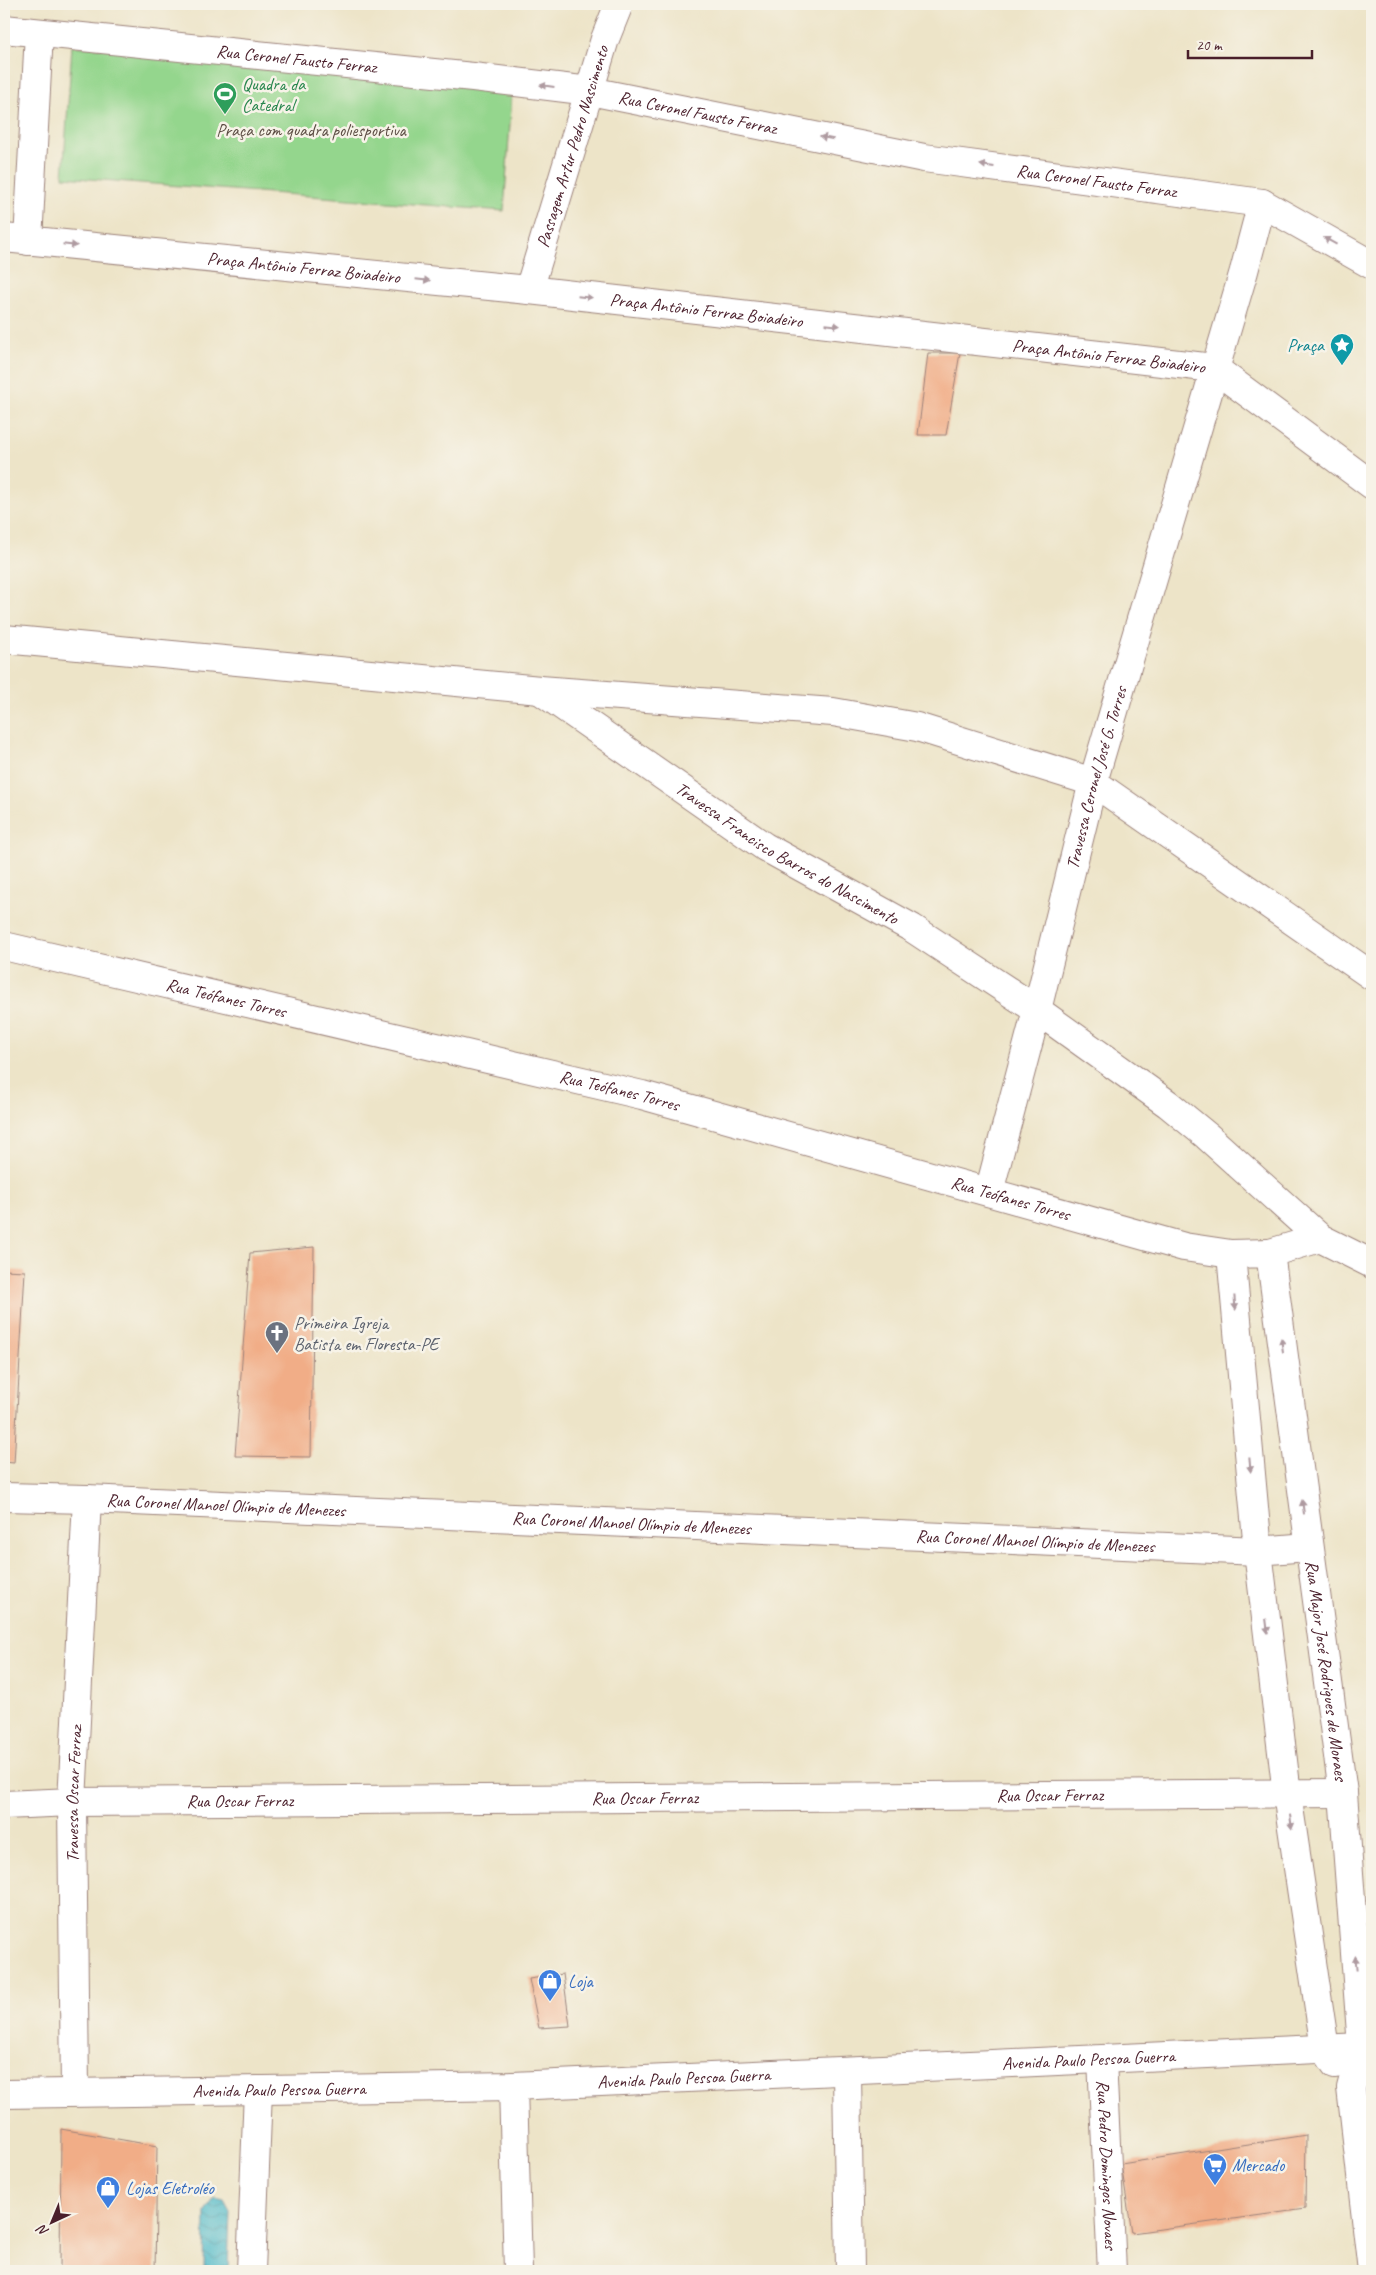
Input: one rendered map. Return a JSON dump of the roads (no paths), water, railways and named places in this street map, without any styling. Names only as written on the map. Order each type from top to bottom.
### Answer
[{"type":"street","name":"Passagem Artur Pedro Nascimento","points":[[529,290],[604,39],[619,4]]},
{"type":"street","name":"Rua Ceronel Fausto Ferraz","points":[[4,30],[473,77],[590,91],[924,158],[1262,204],[1372,265]]},
{"type":"street","points":[[16,240],[39,33]]},
{"type":"street","name":"Travessa Ceronel José G. Torres","points":[[988,1192],[1037,1010],[1093,782],[1244,271],[1262,204]]},
{"type":"street","name":"Praça Antônio Ferraz Boiadeiro","points":[[16,240],[529,290],[1214,368],[1372,485]]},
{"type":"street","points":[[4,639],[120,652],[540,690],[833,712],[917,728],[1093,782],[1372,976]]},
{"type":"street","name":"Travessa Francisco Barros do Nascimento","points":[[540,690],[765,847],[912,928],[1037,1010],[1168,1104],[1207,1136],[1320,1238],[1372,1264]]},
{"type":"street","name":"Rua Teófanes Torres","points":[[4,946],[642,1095],[1146,1238],[1184,1247],[1231,1254],[1270,1253],[1320,1238]]},
{"type":"street","name":"Rua Major José Rodrigues de Moraes","points":[[1270,1253],[1308,1547],[1343,1793],[1367,2048],[1351,2088]]},
{"type":"street","points":[[1231,1254],[1258,1552],[1287,1794],[1325,2049]]},
{"type":"street","name":"Rua Coronel Manoel Olímpio de Menezes","points":[[4,1497],[87,1499],[1258,1552],[1308,1547]]},
{"type":"street","name":"Travessa Oscar Ferraz","points":[[75,2092],[72,1802],[87,1499]]},
{"type":"street","name":"Rua Oscar Ferraz","points":[[4,1805],[72,1802],[1343,1793]]},
{"type":"street","name":"Avenida Paulo Pessoa Guerra","points":[[4,2094],[513,2086],[1367,2048]]},
{"type":"street","name":"Rua Major José Rodrigues de Moraes","points":[[1325,2049],[1351,2088],[1372,2271]]},
{"type":"street","name":"Rua Pedro Domingos Novaes","points":[[1102,2060],[1112,2271]]},
{"type":"street","points":[[847,2072],[850,2271]]},
{"type":"street","points":[[513,2086],[518,2271]]},
{"type":"street","points":[[251,2271],[258,2090]]},
{"type":"water","points":[[215,2198],[224,2200],[230,2211],[228,2271],[204,2271],[205,2211]]},
{"type":"place","name":"Quadra da Catedral","points":[[225,115]]},
{"type":"place","name":"Praça","points":[[1342,366]]},
{"type":"place","name":"Primeira Igreja Batista em Floresta-PE","points":[[277,1354]]},
{"type":"place","name":"Loja","points":[[550,2002]]},
{"type":"place","name":"Mercado","points":[[1215,2186]]},
{"type":"place","name":"Lojas Eletroléo","points":[[108,2209]]},
{"type":"park label","name":"Praça com quadra poliesportiva","points":[[311,130]]}]
